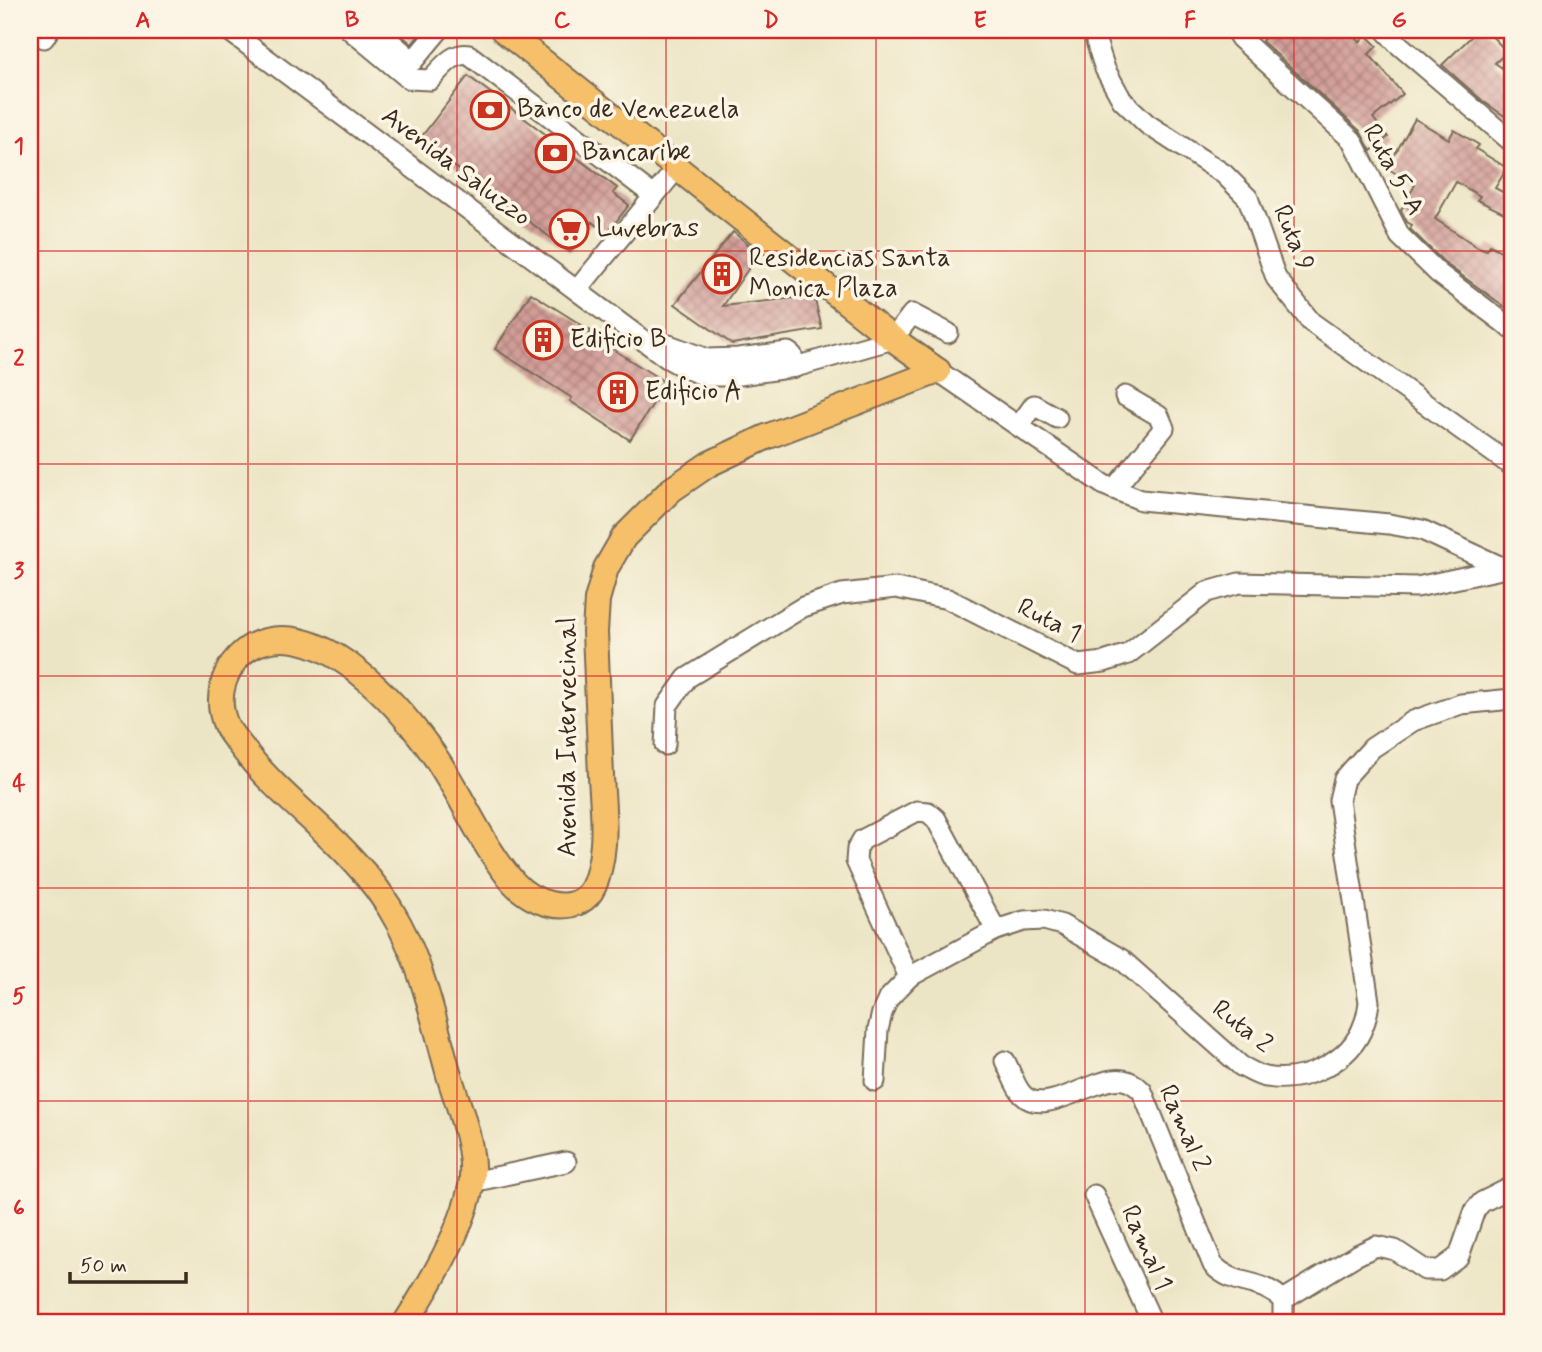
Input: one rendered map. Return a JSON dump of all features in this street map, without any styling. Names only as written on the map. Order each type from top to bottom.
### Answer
[{"type":"main road","points":[[503,30],[893,339],[938,371]]},
{"type":"main road","name":"Avenida Intervecinal","points":[[406,1322],[462,1220],[472,1182],[471,1157],[451,1080],[426,993],[400,925],[369,878],[348,854],[258,768],[226,727],[222,711],[223,683],[230,666],[247,648],[268,640],[293,640],[315,645],[333,654],[377,688],[430,749],[488,845],[516,885],[536,900],[562,906],[575,903],[588,896],[593,887],[603,843],[597,600],[606,568],[624,537],[671,490],[709,464],[766,438],[938,371]]},
{"type":"street","points":[[350,30],[409,79],[430,79],[455,56],[461,53],[469,55],[654,196]]},
{"type":"street","points":[[377,30],[412,61],[439,30]]},
{"type":"street","name":"Ruta 9","points":[[1096,30],[1096,41],[1105,69],[1122,100],[1147,124],[1224,174],[1248,198],[1276,278],[1311,323],[1512,466]]},
{"type":"street","name":"Ruta 5-A","points":[[1235,30],[1352,140],[1400,236],[1438,273],[1512,329]]},
{"type":"street","points":[[1385,30],[1512,142]]},
{"type":"street","name":"Avenida Saluzzo","points":[[231,31],[667,358],[696,372],[706,376],[733,376],[795,367],[893,339]]},
{"type":"street","points":[[577,290],[677,168]]},
{"type":"street","points":[[893,339],[912,314],[948,334]]},
{"type":"street","points":[[669,345],[707,359],[738,359],[788,352],[792,355],[795,367]]},
{"type":"street","points":[[938,371],[1104,485],[1141,500],[1389,524],[1422,530],[1509,571]]},
{"type":"street","points":[[1114,489],[1164,428],[1159,416],[1125,396]]},
{"type":"street","points":[[1019,426],[1034,405],[1058,418]]},
{"type":"street","name":"Ruta 1","points":[[665,745],[667,706],[687,678],[803,607],[842,594],[896,588],[948,599],[1079,665],[1104,662],[1128,654],[1208,592],[1239,583],[1417,587],[1509,571]]},
{"type":"street","name":"Ruta 2","points":[[876,1081],[878,1030],[882,1013],[888,999],[909,977],[996,930],[1024,921],[1044,920],[1062,925],[1121,959],[1241,1066],[1264,1077],[1291,1079],[1318,1073],[1347,1050],[1364,1026],[1369,1002],[1339,800],[1344,779],[1372,748],[1413,720],[1461,704],[1512,699]]},
{"type":"street","points":[[909,977],[856,861],[862,840],[917,811],[928,812],[936,819],[996,930]]},
{"type":"street","name":"Ramal 2","points":[[1006,1061],[1021,1094],[1033,1101],[1047,1102],[1111,1080],[1124,1080],[1142,1091],[1213,1265],[1223,1275],[1272,1289],[1283,1300]]},
{"type":"street","points":[[472,1182],[566,1162]]},
{"type":"street","points":[[1283,1322],[1283,1300],[1376,1246],[1395,1250],[1425,1270],[1440,1270],[1459,1256],[1475,1210],[1482,1202],[1512,1187]]},
{"type":"street","name":"Ramal 1","points":[[1094,1195],[1152,1322]]},
{"type":"building","points":[[395,30],[423,30],[412,44]]},
{"type":"building","points":[[1270,30],[1348,30],[1360,42],[1366,35],[1377,46],[1369,54],[1403,94],[1373,118],[1388,137],[1371,151],[1360,131],[1262,41]]},
{"type":"building","points":[[1478,30],[1486,30],[1507,52],[1495,63],[1512,75],[1512,121],[1484,102],[1442,65]]},
{"type":"building","points":[[468,76],[617,188],[613,193],[629,205],[607,233],[592,222],[570,252],[419,140]]},
{"type":"building","points":[[1415,119],[1449,139],[1454,130],[1479,145],[1476,149],[1507,168],[1495,188],[1512,197],[1512,217],[1477,200],[1480,196],[1456,182],[1435,219],[1478,247],[1487,250],[1490,245],[1512,257],[1512,312],[1446,264],[1410,229],[1412,225],[1407,222],[1401,210],[1415,185],[1387,168]]},
{"type":"building","name":"Residencias Santa Monica Plaza","points":[[733,232],[759,253],[723,306],[814,296],[822,329],[732,344],[675,304]]},
{"type":"building","points":[[531,293],[666,383],[630,440],[570,401],[572,398],[495,349]]},
{"type":"place","name":"Banco de Venezuela","points":[[490,110]]},
{"type":"place","name":"Bancaribe","points":[[555,153]]},
{"type":"place","name":"Luvebras","points":[[569,229]]},
{"type":"place","name":"Residencias Santa Monica Plaza","points":[[722,274]]},
{"type":"place","name":"Edificio B","points":[[543,340]]},
{"type":"place","name":"Edificio A","points":[[618,392]]}]
